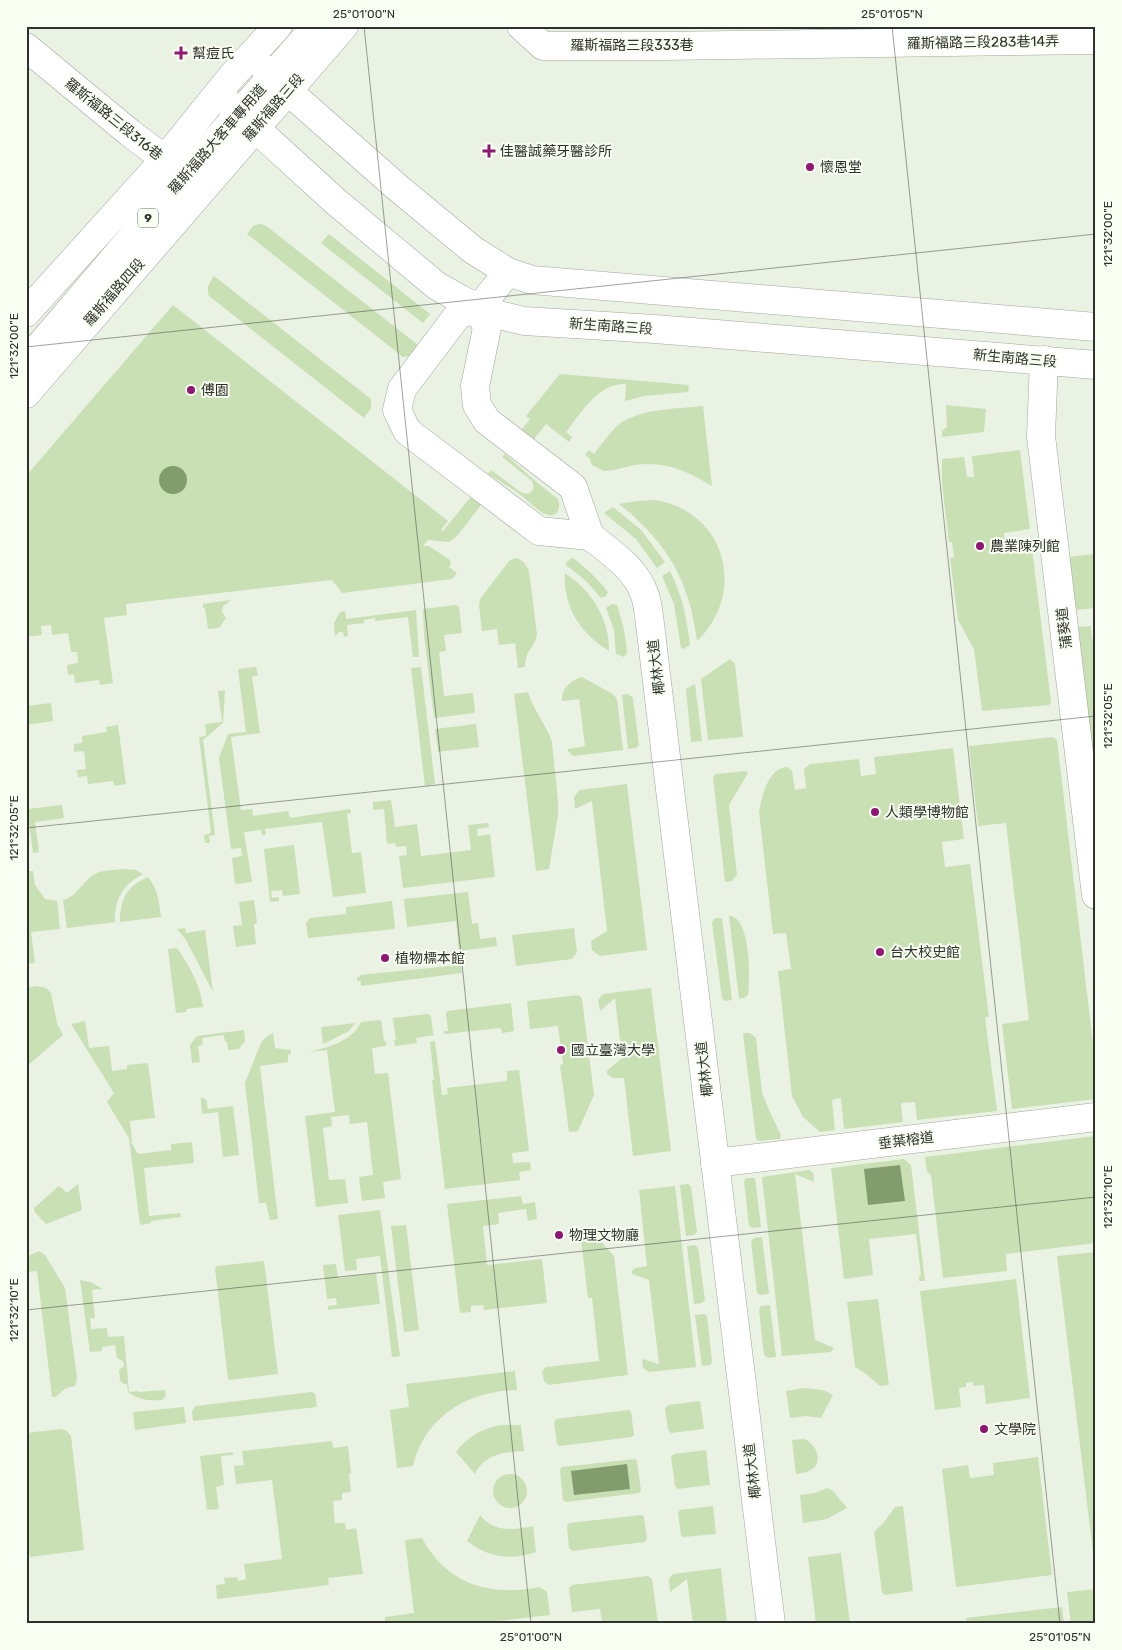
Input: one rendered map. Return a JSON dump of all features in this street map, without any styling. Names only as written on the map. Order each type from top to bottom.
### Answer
[{"type":"main road","name":"9","points":[[26,313],[184,175],[232,76],[278,26]]},
{"type":"main road","name":"9","points":[[275,79],[301,26]]},
{"type":"main road","name":"9","points":[[275,79],[316,26]]},
{"type":"main road","name":"羅斯福路三段","points":[[242,115],[275,79],[344,26]]},
{"type":"main road","name":"羅斯福路三段333巷","points":[[521,26],[543,46],[750,44]]},
{"type":"main road","name":"羅斯福路三段283巷14弄","points":[[750,44],[1096,40]]},
{"type":"main road","name":"羅斯福路三段316巷","points":[[26,47],[184,175]]},
{"type":"main road","points":[[242,115],[232,76],[275,79],[473,250],[508,272],[532,280],[1096,327]]},
{"type":"main road","name":"羅斯福路大客車專用道","points":[[26,345],[242,115]]},
{"type":"main road","name":"新生南路三段","points":[[242,115],[335,201],[412,267],[437,286],[462,300],[503,316],[524,321],[655,329],[1096,365]]},
{"type":"main road","name":"羅斯福路大客車專用道","points":[[26,362],[184,175]]},
{"type":"main road","name":"羅斯福路大客車專用道","points":[[26,377],[184,175]]},
{"type":"main road","name":"羅斯福路四段","points":[[26,394],[184,175]]},
{"type":"main road","points":[[479,308],[487,328],[475,386],[477,405],[487,421],[573,487],[590,536],[539,532],[407,431],[397,410],[402,389],[458,315],[479,308],[508,272]]},
{"type":"main road","name":"蒲葵道","points":[[1044,360],[1041,436],[1096,895]]},
{"type":"main road","name":"椰林大道","points":[[590,536],[620,559],[633,575],[644,592],[649,616],[771,1624]]},
{"type":"main road","name":"垂葉榕道","points":[[715,1163],[1096,1117]]},
{"type":"shaded area","points":[[265,225],[418,345],[410,356],[403,357],[247,234],[253,226]]},
{"type":"shaded area","points":[[329,234],[430,314],[423,323],[321,243]]},
{"type":"shaded area","points":[[214,276],[371,399],[371,408],[364,418],[209,296],[209,283]]},
{"type":"shaded area","name":"傅園","points":[[173,305],[448,521],[441,530],[443,531],[474,493],[484,501],[458,535],[449,542],[428,540],[423,546],[429,546],[450,560],[451,564],[449,567],[457,573],[452,579],[342,593],[332,580],[126,604],[127,615],[104,618],[113,683],[100,685],[99,680],[75,683],[74,674],[68,675],[67,665],[78,663],[77,652],[71,652],[68,633],[52,635],[51,625],[41,626],[42,635],[26,637],[26,476]]},
{"type":"shaded area","points":[[560,374],[689,385],[688,392],[644,396],[625,401],[626,384],[607,388],[592,400],[566,432],[572,437],[569,442],[546,424],[531,443],[519,433],[530,419],[526,416]]},
{"type":"shaded area","points":[[946,405],[986,409],[984,432],[942,437],[942,431],[947,427]]},
{"type":"shaded area","points":[[703,406],[712,486],[675,468],[656,464],[635,465],[604,471],[592,465],[589,458],[585,455],[589,450],[594,454],[616,427],[634,416],[657,410]]},
{"type":"shaded area","points":[[1020,450],[1030,529],[1004,533],[1007,552],[1032,549],[1051,702],[1049,705],[982,711],[974,649],[958,620],[950,558],[954,557],[952,542],[949,542],[942,483],[942,459],[964,457],[967,477],[974,477],[972,456]]},
{"type":"shaded area","points":[[505,454],[558,499],[559,508],[556,513],[548,515],[541,512],[518,493],[488,474],[491,470],[522,493],[528,494],[532,491],[533,483],[531,480],[502,457]]},
{"type":"shaded area","points":[[173,466],[183,470],[187,480],[183,490],[173,494],[163,490],[159,480],[163,470]]},
{"type":"shaded area","points":[[654,500],[678,507],[698,519],[712,536],[721,556],[725,577],[722,600],[713,621],[697,641],[694,619],[688,599],[682,581],[673,564],[650,533],[619,504]]},
{"type":"shaded area","points":[[613,507],[641,530],[665,562],[657,568],[636,539],[604,513]]},
{"type":"shaded area","points":[[1094,554],[1096,608],[1075,610],[1068,557]]},
{"type":"shaded area","points":[[515,558],[524,562],[529,571],[537,635],[526,657],[525,667],[518,668],[515,643],[499,645],[497,629],[482,631],[479,605],[480,599],[509,561]]},
{"type":"shaded area","points":[[573,558],[604,587],[608,592],[606,596],[601,598],[586,581],[566,565],[567,561]]},
{"type":"shaded area","points":[[670,571],[681,598],[687,626],[690,645],[683,649],[681,648],[674,604],[662,576]]},
{"type":"shaded area","points":[[565,573],[583,588],[597,606],[606,627],[609,651],[590,636],[575,618],[567,597]]},
{"type":"shaded area","points":[[231,600],[223,606],[222,611],[226,618],[219,628],[208,629],[203,604]]},
{"type":"shaded area","points":[[612,604],[617,605],[624,629],[627,653],[624,657],[616,654],[614,630],[606,608]]},
{"type":"shaded area","points":[[456,605],[459,607],[462,633],[444,635],[446,651],[439,652],[444,696],[473,693],[475,713],[434,718],[424,635],[423,609]]},
{"type":"shaded area","points":[[416,610],[419,657],[413,657],[408,617],[375,621],[375,618],[364,620],[364,623],[347,625],[348,636],[344,637],[343,632],[339,632],[335,636],[334,623],[340,612],[345,611],[346,619]]},
{"type":"shaded area","points":[[1091,626],[1092,639],[1096,639],[1096,781],[1077,627]]},
{"type":"shaded area","points":[[730,659],[735,664],[743,737],[708,740],[701,679]]},
{"type":"shaded area","points":[[256,667],[258,675],[252,677],[260,733],[231,737],[241,810],[252,809],[253,816],[288,811],[290,818],[350,809],[351,813],[347,814],[352,853],[361,852],[366,893],[333,897],[322,822],[265,829],[266,835],[262,835],[261,830],[244,832],[252,882],[235,884],[232,858],[242,856],[241,848],[231,849],[219,758],[228,734],[246,732],[238,669]]},
{"type":"shaded area","points":[[421,667],[435,784],[425,786],[411,668]]},
{"type":"shaded area","points":[[582,677],[613,694],[617,699],[623,750],[573,756],[568,751],[568,749],[585,746],[579,699],[562,701],[562,697],[565,689],[574,680]]},
{"type":"shaded area","points":[[695,684],[702,741],[691,742],[686,689]]},
{"type":"shaded area","points":[[225,690],[223,723],[203,740],[215,835],[209,836],[210,843],[205,843],[204,835],[211,832],[199,737],[206,736],[205,724],[222,722],[218,691]]},
{"type":"shaded area","points":[[528,692],[552,742],[558,801],[558,815],[549,869],[536,871],[514,694]]},
{"type":"shaded area","points":[[628,694],[633,698],[639,745],[636,748],[628,749],[622,695]]},
{"type":"shaded area","points":[[51,703],[53,721],[26,725],[26,706]]},
{"type":"shaded area","points":[[476,724],[479,747],[438,752],[435,729]]},
{"type":"shaded area","points":[[118,725],[126,784],[114,786],[113,781],[88,784],[87,776],[78,777],[77,770],[86,769],[84,751],[74,752],[74,744],[82,743],[82,736],[107,732],[106,727]]},
{"type":"shaded area","points":[[1053,737],[1057,740],[1096,1069],[1096,1099],[1012,1109],[1002,1024],[1029,1020],[1006,823],[978,826],[969,746]]},
{"type":"shaded area","points":[[953,748],[964,839],[942,842],[945,867],[970,864],[989,1017],[985,1017],[997,1111],[917,1120],[915,1102],[901,1103],[903,1122],[844,1129],[841,1098],[832,1101],[835,1130],[820,1132],[803,1117],[792,1096],[778,971],[791,969],[786,933],[773,934],[759,812],[764,791],[771,777],[781,768],[788,767],[792,771],[795,790],[806,788],[804,769],[810,764],[859,759],[861,776],[876,774],[874,757]]},
{"type":"shaded area","points":[[746,771],[748,773],[729,805],[737,875],[732,881],[725,882],[713,777],[716,774]]},
{"type":"shaded area","points":[[627,784],[647,950],[600,956],[592,950],[591,941],[607,931],[592,801],[575,809],[574,797],[580,790]]},
{"type":"shaded area","points":[[391,800],[395,827],[417,824],[421,856],[471,850],[468,825],[488,823],[489,827],[477,829],[478,836],[490,834],[495,877],[403,888],[399,856],[407,855],[406,846],[396,847],[395,843],[387,844],[384,809],[373,810],[373,802]]},
{"type":"shaded area","points":[[62,805],[64,818],[35,822],[39,852],[33,853],[27,809]]},
{"type":"shaded area","points":[[294,845],[300,894],[283,896],[282,890],[271,891],[272,898],[279,897],[279,901],[270,902],[264,849]]},
{"type":"shaded area","points":[[26,850],[29,871],[33,871],[35,885],[45,899],[57,901],[60,929],[31,932],[35,963],[26,964]]},
{"type":"shaded area","points":[[124,869],[136,870],[143,874],[130,883],[121,894],[116,907],[115,922],[67,928],[63,900],[72,896],[96,873]]},
{"type":"shaded area","points":[[148,877],[156,891],[161,917],[120,922],[121,907],[126,894],[135,885]]},
{"type":"shaded area","points":[[468,892],[472,924],[478,923],[480,939],[496,937],[497,946],[459,951],[456,921],[407,927],[404,899]]},
{"type":"shaded area","points":[[254,900],[257,923],[254,924],[256,944],[236,947],[233,926],[242,925],[239,902]]},
{"type":"shaded area","points":[[392,901],[395,929],[308,938],[306,923],[310,918],[346,914],[346,907]]},
{"type":"shaded area","points":[[729,916],[736,919],[742,926],[748,950],[748,995],[739,999]]},
{"type":"shaded area","points":[[715,918],[722,918],[732,1000],[725,1001],[722,998],[712,922]]},
{"type":"shaded area","points":[[185,928],[186,933],[205,930],[213,992],[186,940],[177,929]]},
{"type":"shaded area","points":[[574,928],[577,952],[572,959],[516,966],[512,935]]},
{"type":"shaded area","points":[[177,948],[194,976],[200,991],[203,1007],[187,1009],[186,1012],[176,1013],[168,949]]},
{"type":"shaded area","points":[[461,965],[462,973],[361,986],[361,981],[357,981],[357,977],[360,977],[360,975]]},
{"type":"shaded area","points":[[37,986],[46,988],[51,993],[57,1023],[63,1035],[26,1067],[26,988]]},
{"type":"shaded area","points":[[651,988],[671,1151],[633,1156],[624,1078],[613,1078],[607,1074],[607,1071],[622,1058],[615,998],[600,1011],[598,1000],[603,994]]},
{"type":"shaded area","points":[[579,995],[582,999],[594,1095],[578,1131],[569,1132],[560,1065],[563,1064],[558,1026],[530,1029],[527,1001]]},
{"type":"shaded area","points":[[511,1003],[514,1031],[502,1033],[501,1028],[445,1034],[444,1031],[448,1031],[447,1011]]},
{"type":"shaded area","points":[[428,1014],[431,1016],[434,1035],[416,1038],[417,1043],[395,1046],[393,1018]]},
{"type":"shaded area","points":[[381,1020],[386,1046],[372,1048],[375,1074],[388,1073],[401,1179],[383,1182],[385,1198],[362,1201],[359,1177],[373,1175],[367,1122],[350,1124],[349,1115],[331,1117],[332,1126],[323,1128],[329,1180],[345,1179],[348,1203],[316,1207],[305,1116],[335,1112],[327,1050],[308,1052],[339,1043],[352,1034],[361,1022]]},
{"type":"shaded area","points":[[85,1021],[89,1048],[109,1046],[112,1071],[127,1069],[127,1065],[148,1063],[155,1118],[130,1121],[131,1142],[138,1154],[171,1150],[171,1144],[192,1142],[194,1163],[144,1168],[149,1216],[180,1213],[181,1217],[151,1221],[151,1223],[140,1225],[129,1138],[107,1102],[114,1093],[71,1024]]},
{"type":"shaded area","points":[[355,1023],[349,1031],[323,1044],[321,1027]]},
{"type":"shaded area","points":[[244,1030],[245,1041],[239,1049],[228,1050],[224,1035],[202,1038],[203,1045],[198,1046],[200,1062],[192,1063],[190,1045],[197,1036]]},
{"type":"shaded area","points":[[273,1033],[275,1048],[291,1050],[291,1054],[288,1055],[288,1062],[260,1066],[278,1219],[270,1220],[266,1203],[259,1203],[245,1083],[261,1043]]},
{"type":"shaded area","points":[[743,1033],[750,1033],[756,1038],[762,1093],[781,1135],[780,1139],[759,1141],[756,1139]]},
{"type":"shaded area","points":[[435,1041],[442,1095],[448,1094],[447,1088],[507,1081],[507,1071],[519,1070],[529,1151],[512,1153],[513,1163],[530,1162],[531,1170],[519,1172],[520,1180],[445,1189],[432,1080],[434,1080],[430,1042]]},
{"type":"shaded area","points":[[201,1098],[204,1098],[204,1100],[206,1099],[208,1109],[233,1106],[239,1155],[223,1157],[218,1112],[202,1114]]},
{"type":"shaded area","points":[[1096,1136],[1096,1243],[1006,1254],[1007,1271],[943,1278],[931,1175],[927,1172],[925,1157]]},
{"type":"shaded area","points":[[904,1159],[911,1165],[925,1281],[919,1281],[921,1276],[916,1234],[869,1239],[873,1275],[844,1279],[831,1168]]},
{"type":"shaded area","points":[[900,1165],[905,1201],[868,1205],[864,1169]]},
{"type":"shaded area","points":[[809,1170],[813,1173],[814,1182],[795,1174],[815,1340],[834,1348],[831,1352],[782,1356],[762,1177]]},
{"type":"shaded area","points":[[746,1178],[755,1178],[761,1227],[753,1228],[749,1226],[744,1181]]},
{"type":"shaded area","points":[[78,1184],[82,1210],[46,1224],[34,1211],[34,1208],[59,1186],[67,1193]]},
{"type":"shaded area","points":[[688,1184],[691,1187],[697,1232],[694,1235],[686,1236],[680,1185]]},
{"type":"shaded area","points":[[675,1186],[696,1367],[649,1372],[643,1368],[642,1359],[659,1364],[649,1280],[632,1274],[635,1268],[647,1266],[639,1190]]},
{"type":"shaded area","points":[[521,1196],[523,1204],[535,1202],[537,1219],[528,1221],[526,1209],[498,1213],[499,1224],[483,1226],[487,1265],[542,1259],[547,1303],[484,1310],[483,1305],[471,1306],[471,1312],[460,1313],[447,1204]]},
{"type":"shaded area","points":[[380,1210],[400,1356],[392,1357],[380,1256],[356,1259],[357,1270],[345,1271],[338,1215]]},
{"type":"shaded area","points":[[406,1225],[419,1330],[404,1332],[391,1226]]},
{"type":"shaded area","points":[[590,1230],[614,1256],[628,1375],[548,1385],[544,1381],[542,1372],[546,1367],[599,1361],[592,1298],[588,1298],[580,1231]]},
{"type":"shaded area","points":[[762,1237],[769,1294],[760,1295],[757,1293],[751,1241],[754,1238]]},
{"type":"shaded area","points":[[695,1245],[698,1248],[705,1300],[702,1303],[694,1304],[687,1246]]},
{"type":"shaded area","points":[[39,1251],[45,1255],[65,1288],[77,1378],[75,1386],[66,1388],[55,1397],[52,1397],[37,1271],[26,1272],[26,1257]]},
{"type":"shaded area","points":[[1096,1252],[1096,1577],[1057,1256]]},
{"type":"shaded area","points":[[264,1261],[278,1374],[230,1380],[228,1379],[215,1268],[217,1266]]},
{"type":"shaded area","points":[[336,1264],[338,1278],[376,1273],[380,1304],[328,1310],[328,1306],[337,1305],[336,1298],[327,1299],[323,1265]]},
{"type":"shaded area","points":[[1016,1279],[1030,1398],[986,1404],[984,1385],[973,1386],[973,1382],[966,1383],[966,1387],[959,1388],[961,1407],[935,1410],[920,1291]]},
{"type":"shaded area","points":[[80,1280],[90,1282],[103,1289],[92,1290],[95,1318],[90,1319],[91,1329],[107,1328],[108,1337],[124,1336],[129,1392],[165,1390],[166,1396],[162,1400],[144,1399],[128,1392],[127,1384],[120,1381],[119,1370],[124,1366],[123,1361],[117,1358],[115,1345],[102,1347],[102,1351],[90,1352]]},
{"type":"shaded area","points":[[878,1299],[889,1385],[880,1386],[855,1367],[847,1302]]},
{"type":"shaded area","points":[[770,1305],[776,1357],[768,1358],[764,1355],[759,1310],[761,1306]]},
{"type":"shaded area","points":[[704,1314],[707,1316],[712,1362],[710,1365],[702,1366],[695,1315]]},
{"type":"shaded area","points":[[515,1371],[517,1390],[482,1395],[466,1401],[451,1410],[438,1420],[427,1433],[419,1448],[413,1466],[397,1468],[390,1410],[409,1407],[406,1384]]},
{"type":"shaded area","points":[[804,1388],[823,1390],[833,1395],[821,1418],[806,1416],[790,1418],[786,1391]]},
{"type":"shaded area","points":[[312,1392],[315,1394],[317,1407],[193,1421],[192,1411],[196,1406]]},
{"type":"shaded area","points":[[700,1401],[704,1429],[671,1433],[668,1430],[665,1409],[668,1405]]},
{"type":"shaded area","points":[[184,1407],[186,1423],[135,1430],[133,1412]]},
{"type":"shaded area","points":[[629,1410],[631,1412],[634,1435],[632,1437],[560,1446],[557,1444],[554,1422],[556,1419]]},
{"type":"shaded area","points":[[502,1425],[521,1425],[524,1451],[496,1455],[484,1462],[475,1474],[456,1452],[476,1434],[488,1428]]},
{"type":"shaded area","points":[[61,1429],[67,1431],[71,1436],[84,1550],[30,1557],[26,1535],[26,1433]]},
{"type":"shaded area","points":[[804,1439],[816,1449],[817,1464],[807,1472],[796,1474],[792,1440]]},
{"type":"shaded area","points":[[332,1441],[333,1448],[348,1446],[351,1473],[349,1474],[351,1492],[342,1493],[342,1500],[333,1501],[335,1523],[345,1523],[346,1530],[356,1528],[363,1574],[328,1578],[329,1585],[217,1599],[216,1585],[225,1584],[224,1578],[237,1577],[238,1581],[246,1579],[244,1564],[282,1559],[272,1480],[236,1484],[234,1466],[244,1465],[242,1451]]},
{"type":"shaded area","points":[[706,1450],[710,1485],[678,1489],[675,1486],[671,1457],[674,1454]]},
{"type":"shaded area","points":[[233,1452],[233,1455],[221,1456],[224,1485],[216,1487],[219,1509],[207,1510],[200,1456]]},
{"type":"shaded area","points":[[1038,1457],[1052,1575],[956,1587],[942,1469],[968,1465],[970,1478],[994,1475],[993,1463]]},
{"type":"shaded area","points":[[635,1459],[637,1461],[641,1491],[639,1493],[566,1502],[563,1500],[560,1470],[562,1467]]},
{"type":"shaded area","points":[[627,1464],[630,1489],[574,1495],[571,1471]]},
{"type":"shaded area","points":[[510,1474],[522,1479],[527,1491],[522,1503],[510,1508],[498,1503],[493,1491],[498,1479]]},
{"type":"shaded area","points":[[827,1488],[833,1491],[847,1508],[827,1519],[803,1523],[800,1495],[815,1493]]},
{"type":"shaded area","points":[[713,1506],[716,1534],[683,1537],[681,1535],[678,1513],[680,1510]]},
{"type":"shaded area","points":[[903,1506],[913,1591],[885,1595],[882,1592],[874,1532],[895,1507]]},
{"type":"shaded area","points":[[480,1515],[492,1525],[505,1529],[533,1526],[536,1552],[509,1557],[500,1556],[483,1551],[467,1541]]},
{"type":"shaded area","points":[[642,1515],[644,1517],[647,1539],[644,1542],[572,1551],[569,1548],[567,1526],[569,1523]]},
{"type":"shaded area","points":[[422,1538],[432,1554],[444,1567],[457,1577],[472,1584],[504,1590],[540,1587],[547,1592],[550,1615],[474,1624],[385,1624],[385,1617],[414,1613],[405,1540]]},
{"type":"shaded area","points":[[841,1553],[850,1624],[816,1624],[808,1557]]},
{"type":"shaded area","points":[[721,1568],[727,1624],[693,1624],[687,1579],[670,1592],[669,1579],[673,1574]]},
{"type":"shaded area","points":[[648,1576],[652,1579],[658,1624],[602,1624],[600,1609],[572,1612],[569,1588],[572,1585]]},
{"type":"shaded area","points":[[1096,1589],[1096,1624],[1071,1624],[1067,1592]]},
{"type":"shaded area","points":[[1062,1607],[1064,1624],[967,1624],[966,1618]]},
{"type":"place","name":"幫痘氏","points":[[181,53]]},
{"type":"place","name":"佳醫誠藥牙醫診所","points":[[489,151]]},
{"type":"place","name":"懷恩堂","points":[[810,167]]},
{"type":"place","name":"傅園","points":[[191,390]]},
{"type":"place","name":"農業陳列館","points":[[980,546]]},
{"type":"place","name":"人類學博物館","points":[[875,812]]},
{"type":"place","name":"台大校史館","points":[[880,952]]},
{"type":"place","name":"植物標本館","points":[[385,958]]},
{"type":"place","name":"國立臺灣大學","points":[[561,1050]]},
{"type":"place","name":"物理文物廳","points":[[559,1235]]},
{"type":"place","name":"文學院","points":[[984,1429]]}]
